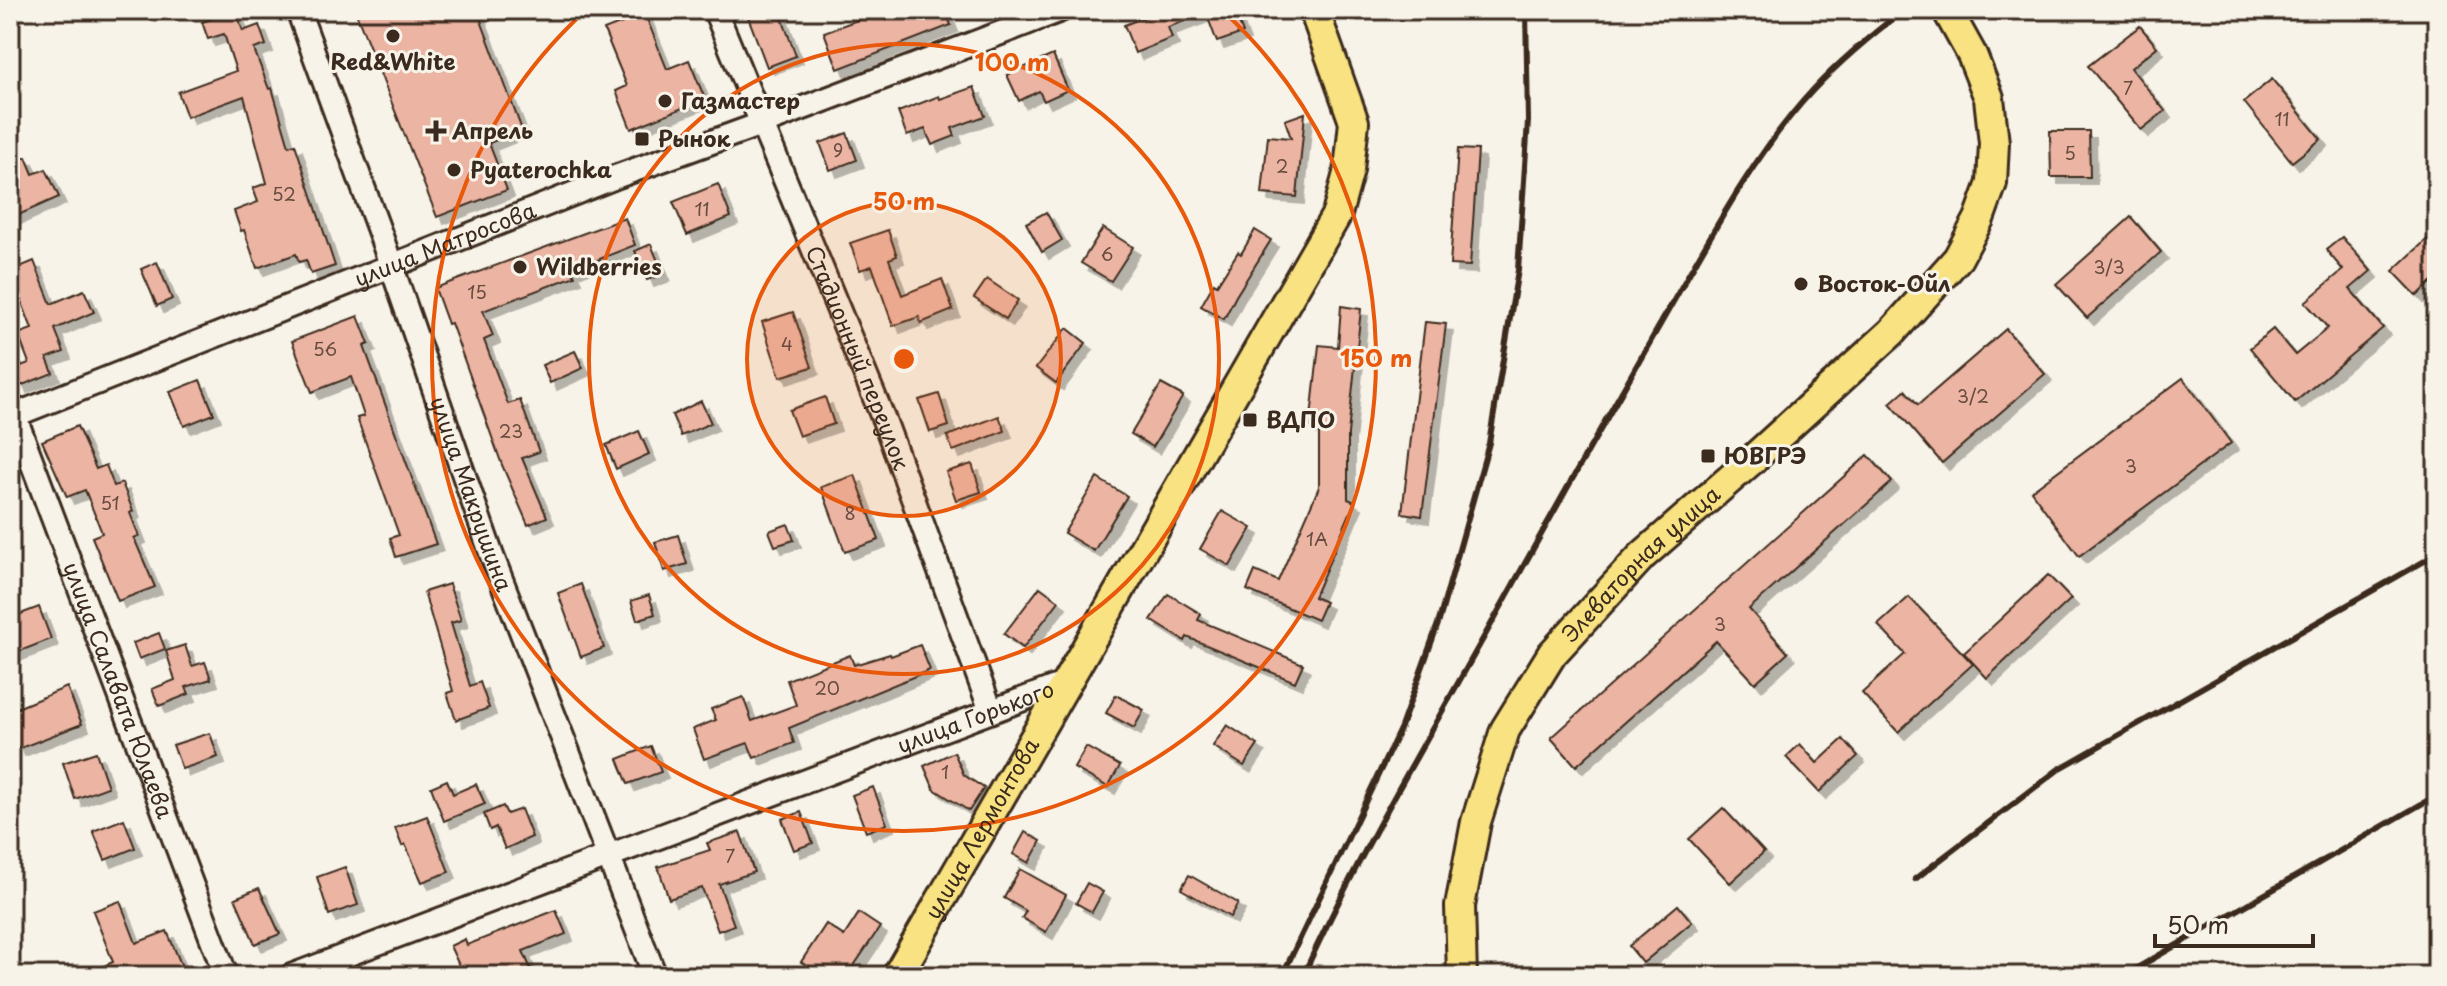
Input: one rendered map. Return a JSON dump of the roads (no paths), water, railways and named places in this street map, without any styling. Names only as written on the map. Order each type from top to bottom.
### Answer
[{"type":"main road","name":"Элеваторная улица","points":[[1462,976],[1460,906],[1476,822],[1505,730],[1552,654],[1642,556],[1892,332],[1958,258],[1979,219],[1992,183],[1994,143],[1989,98],[1972,55],[1947,10]]},
{"type":"main road","name":"улица Горького","points":[[1066,683],[1337,214],[1349,170],[1354,122],[1316,12]]},
{"type":"main road","name":"улица Лермонтова","points":[[897,976],[1066,683]]},
{"type":"street","name":"улица Макрушина","points":[[298,10],[492,556],[655,976]]},
{"type":"street","name":"Стадионный переулок","points":[[715,10],[886,425],[991,711]]},
{"type":"street","name":"улица Матросова","points":[[11,412],[618,176],[1061,10]]},
{"type":"street","name":"улица Салавата Юлаева","points":[[11,412],[226,976]]},
{"type":"street","name":"улица Горького","points":[[291,976],[1066,683]]},
{"type":"railway","points":[[1282,976],[1401,727],[1439,621],[1489,443],[1518,270],[1528,121],[1526,10]]},
{"type":"railway","points":[[1303,976],[1407,774],[1731,202],[1770,143],[1813,90],[1834,68],[1904,10]]},
{"type":"railway","points":[[1915,879],[2059,769],[2437,554]]},
{"type":"railway","points":[[2123,976],[2437,795]]},
{"type":"place","name":"Red&White","points":[[393,36]]},
{"type":"place","name":"Газмастер","points":[[665,101]]},
{"type":"place","name":"Апрель","points":[[436,131]]},
{"type":"place","name":"Рынок","points":[[642,139]]},
{"type":"place","name":"Pyaterochka","points":[[454,170]]},
{"type":"place","name":"Wildberries","points":[[520,267]]},
{"type":"place","name":"Восток-Ойл","points":[[1801,284]]},
{"type":"place","name":"ВДПО","points":[[1250,420]]},
{"type":"place","name":"ЮВГРЭ","points":[[1708,456]]}]
